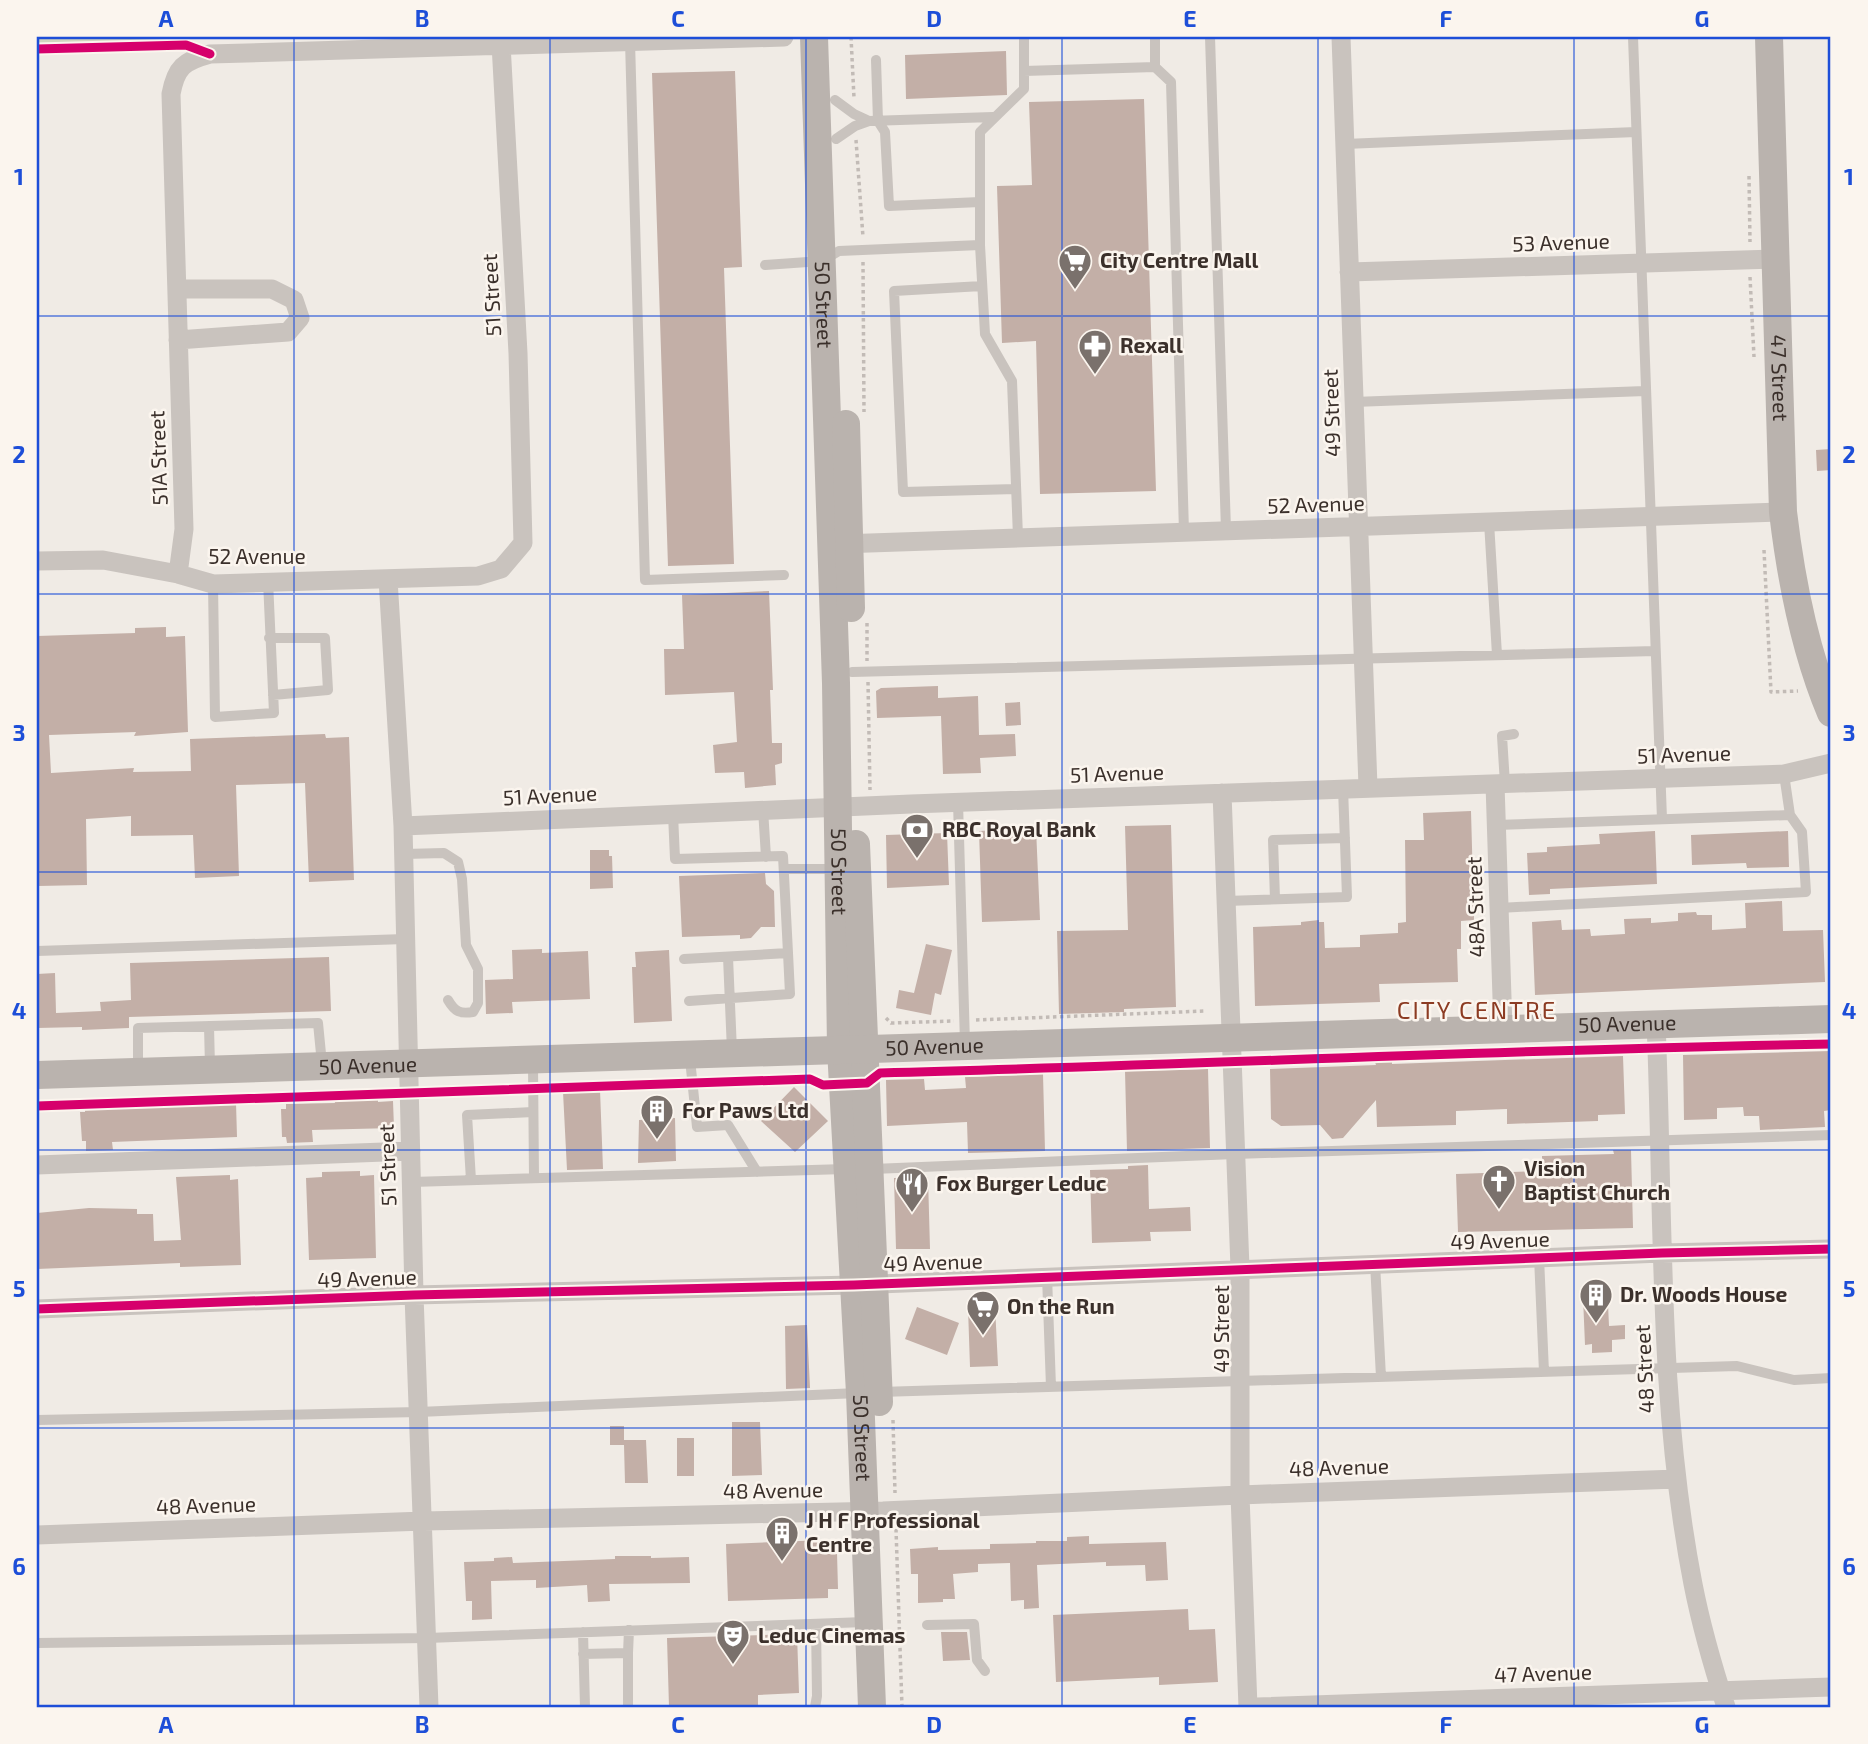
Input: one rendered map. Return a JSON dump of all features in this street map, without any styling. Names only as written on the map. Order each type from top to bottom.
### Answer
[{"type":"main road","name":"50 Street","points":[[814,37],[831,256],[840,544],[836,683],[845,806],[873,1511],[890,1707]]},
{"type":"main road","name":"50 Street","points":[[831,256],[836,139],[834,37]]},
{"type":"main road","name":"47 Street","points":[[1769,37],[1783,512],[1787,548],[1803,628],[1818,682],[1831,713]]},
{"type":"main road","name":"50 Street","points":[[840,544],[852,672],[845,806],[838,869],[853,1048]]},
{"type":"main road","name":"50 Avenue","points":[[37,1075],[408,1066],[853,1048],[965,1032],[1231,1037],[1831,1019]]},
{"type":"main road","name":"50 Street","points":[[872,1707],[869,1622],[873,1511]]},
{"type":"street","points":[[501,44],[783,37]]},
{"type":"street","name":"49 Street","points":[[1341,37],[1368,787]]},
{"type":"street","name":"51A Street","points":[[178,574],[184,528],[171,94],[174,77],[182,65],[194,58],[210,54],[501,44]]},
{"type":"street","name":"51 Street","points":[[478,576],[501,569],[523,543],[518,353],[501,44]]},
{"type":"street","name":"53 Avenue","points":[[1349,272],[1775,259]]},
{"type":"street","points":[[177,289],[272,289],[294,300],[300,318],[288,332],[178,340]]},
{"type":"street","name":"52 Avenue","points":[[840,544],[1783,512]]},
{"type":"street","name":"52 Avenue","points":[[37,561],[103,560],[178,574],[214,584],[478,576]]},
{"type":"street","name":"51 Street","points":[[388,579],[403,825],[414,1295],[429,1707]]},
{"type":"street","name":"51 Avenue","points":[[403,825],[845,806],[1784,774],[1831,763]]},
{"type":"street","name":"48A Street","points":[[1500,784],[1496,825],[1503,1028]]},
{"type":"street","name":"49 Street","points":[[1222,793],[1240,1269],[1240,1495],[1248,1707]]},
{"type":"street","name":"48 Street","points":[[1656,1023],[1667,1368],[1677,1479],[1693,1585],[1723,1699]]},
{"type":"street","points":[[37,1165],[411,1151]]},
{"type":"street","name":"49 Avenue","points":[[37,1309],[414,1295],[865,1284],[1539,1257],[1831,1249]]},
{"type":"street","name":"48 Avenue","points":[[37,1535],[424,1521],[873,1511],[1677,1479]]},
{"type":"street","name":"47 Avenue","points":[[1257,1707],[1723,1699],[1831,1687]]},
{"type":"lane","points":[[1018,537],[1012,381],[985,334],[980,245],[980,132],[1024,89],[1024,37]]},
{"type":"lane","points":[[1155,37],[1155,67]]},
{"type":"lane","points":[[1210,37],[1226,530]]},
{"type":"lane","points":[[1633,37],[1661,819]]},
{"type":"lane","points":[[630,41],[645,580],[784,575]]},
{"type":"lane","points":[[873,121],[876,60]]},
{"type":"lane","points":[[1024,71],[1155,67],[1171,82],[1184,532]]},
{"type":"lane","points":[[835,100],[854,114],[873,121],[885,132],[889,206],[980,202]]},
{"type":"lane","points":[[836,139],[855,126],[873,121],[993,117]]},
{"type":"lane","points":[[1345,144],[1636,132]]},
{"type":"lane","points":[[765,265],[831,256],[980,245]]},
{"type":"lane","points":[[982,286],[894,291],[903,492],[1016,489]]},
{"type":"lane","points":[[1354,402],[1645,391]]},
{"type":"lane","points":[[1489,522],[1497,656]]},
{"type":"lane","points":[[214,584],[215,716],[274,713],[268,581]]},
{"type":"lane","points":[[269,638],[325,638],[327,664],[328,690],[272,695]]},
{"type":"lane","points":[[852,672],[1655,651]]},
{"type":"lane","points":[[1500,784],[1502,736],[1514,734]]},
{"type":"lane","points":[[1499,908],[1806,892],[1802,832],[1790,815],[1784,774]]},
{"type":"lane","points":[[1226,901],[1347,897],[1343,788]]},
{"type":"lane","points":[[958,802],[965,1032]]},
{"type":"lane","points":[[763,810],[765,857]]},
{"type":"lane","points":[[673,814],[674,859],[783,856],[790,993],[688,1000]]},
{"type":"lane","points":[[1496,825],[1790,815]]},
{"type":"lane","points":[[1275,899],[1273,841],[1345,838]]},
{"type":"lane","points":[[404,854],[444,853],[458,862],[462,879],[466,945],[478,969],[478,1003],[473,1012],[461,1013],[452,1008],[447,1000]]},
{"type":"lane","points":[[784,869],[838,869]]},
{"type":"lane","points":[[37,951],[405,939]]},
{"type":"lane","points":[[684,960],[788,953]]},
{"type":"lane","points":[[728,957],[732,1053]]},
{"type":"lane","points":[[138,1072],[138,1028],[318,1023],[322,1068]]},
{"type":"lane","points":[[209,1026],[210,1070]]},
{"type":"lane","points":[[690,1055],[696,1127],[727,1125],[757,1171]]},
{"type":"lane","points":[[533,1060],[534,1178]]},
{"type":"lane","points":[[471,1180],[467,1115],[533,1112]]},
{"type":"lane","points":[[412,1182],[1831,1135]]},
{"type":"lane","points":[[1539,1257],[1544,1372]]},
{"type":"lane","points":[[1375,1264],[1381,1377]]},
{"type":"lane","points":[[1047,1276],[1051,1387]]},
{"type":"lane","points":[[37,1420],[419,1412],[869,1393],[1737,1366],[1794,1380],[1831,1378]]},
{"type":"lane","points":[[37,1643],[427,1638],[869,1622]]},
{"type":"lane","points":[[815,1707],[817,1624]]},
{"type":"lane","points":[[927,1625],[974,1624],[977,1660],[985,1671]]},
{"type":"lane","points":[[628,1630],[628,1707]]},
{"type":"lane","points":[[583,1632],[584,1707]]},
{"type":"lane","points":[[583,1654],[628,1653]]},
{"type":"path","points":[[884,1016],[891,1023],[965,1032],[1205,1011]]},
{"type":"green space","points":[[183,37],[183,48],[37,50],[37,39]]},
{"type":"building","points":[[1006,51],[1007,95],[906,99],[905,55]]},
{"type":"building","points":[[735,71],[742,267],[724,268],[734,564],[668,566],[652,73]]},
{"type":"building","name":"City Centre Mall","points":[[1144,99],[1156,491],[1040,494],[1036,341],[1002,343],[997,186],[1032,185],[1029,102]]},
{"type":"building","points":[[1831,449],[1831,470],[1817,471],[1816,450]]},
{"type":"building","points":[[769,591],[772,743],[782,743],[782,763],[775,765],[776,785],[745,788],[744,772],[715,773],[713,745],[737,742],[734,692],[665,695],[664,649],[684,649],[682,595]]},
{"type":"building","points":[[166,627],[166,637],[185,636],[188,732],[134,736],[136,732],[49,735],[51,773],[134,768],[133,772],[191,771],[190,739],[325,734],[326,738],[349,737],[354,880],[309,882],[305,783],[236,785],[239,876],[195,878],[193,835],[131,836],[131,816],[86,819],[87,885],[38,886],[37,636],[135,633],[135,628]]},
{"type":"building","points":[[938,686],[938,698],[978,696],[979,735],[1015,734],[1016,756],[980,758],[981,773],[943,774],[941,716],[877,718],[876,691],[881,688]]},
{"type":"building","points":[[1020,702],[1021,725],[1006,726],[1005,703]]},
{"type":"building","points":[[1471,811],[1474,920],[1461,921],[1461,949],[1457,949],[1458,982],[1379,984],[1380,1002],[1255,1006],[1253,927],[1301,925],[1301,922],[1319,920],[1324,922],[1325,948],[1360,947],[1360,935],[1398,933],[1398,923],[1406,922],[1405,840],[1424,840],[1423,813]]},
{"type":"building","points":[[1171,825],[1176,1007],[1059,1014],[1057,931],[1128,930],[1125,826]]},
{"type":"building","points":[[1036,828],[1040,920],[982,922],[979,831]]},
{"type":"building","points":[[1655,831],[1657,884],[1550,889],[1550,894],[1529,895],[1527,853],[1547,852],[1547,847],[1600,844],[1599,834]]},
{"type":"building","points":[[1788,831],[1789,867],[1747,868],[1746,863],[1692,865],[1691,835]]},
{"type":"building","name":"RBC Royal Bank","points":[[947,833],[949,885],[887,888],[886,835]]},
{"type":"building","points":[[590,850],[609,850],[609,856],[612,856],[613,888],[590,889]]},
{"type":"building","points":[[765,873],[766,884],[774,891],[775,927],[761,927],[751,938],[740,939],[740,935],[682,937],[679,876]]},
{"type":"building","points":[[1782,901],[1783,931],[1823,930],[1825,982],[1535,995],[1532,922],[1561,920],[1562,930],[1590,929],[1591,936],[1625,934],[1624,919],[1651,918],[1651,923],[1678,921],[1678,913],[1696,912],[1697,915],[1712,915],[1712,930],[1746,928],[1745,903]]},
{"type":"building","points":[[926,944],[952,950],[941,995],[935,993],[931,1015],[896,1008],[899,990],[914,993]]},
{"type":"building","points":[[542,949],[542,953],[588,951],[590,999],[512,1002],[513,1013],[486,1014],[485,980],[513,979],[512,950]]},
{"type":"building","points":[[669,950],[672,1021],[634,1023],[632,967],[636,967],[635,952]]},
{"type":"building","points":[[329,957],[331,1011],[129,1017],[129,1028],[37,1028],[37,974],[55,973],[56,1013],[101,1011],[100,1002],[131,1000],[130,963]]},
{"type":"building","points":[[1831,1051],[1831,1110],[1824,1111],[1825,1127],[1760,1130],[1759,1116],[1744,1116],[1743,1107],[1717,1108],[1717,1119],[1684,1120],[1683,1055]]},
{"type":"building","points":[[1623,1056],[1625,1114],[1598,1115],[1598,1121],[1507,1124],[1507,1109],[1456,1111],[1456,1125],[1377,1127],[1376,1100],[1343,1138],[1332,1139],[1320,1125],[1281,1126],[1271,1119],[1270,1069],[1376,1065],[1375,1062],[1392,1064]]},
{"type":"building","points":[[1208,1069],[1210,1148],[1127,1151],[1125,1071]]},
{"type":"building","points":[[1043,1074],[1045,1151],[968,1153],[967,1122],[887,1126],[886,1080],[924,1079],[925,1090],[966,1088],[965,1077]]},
{"type":"building","points":[[794,1087],[828,1121],[795,1152],[761,1121]]},
{"type":"building","points":[[600,1090],[603,1169],[567,1170],[563,1092]]},
{"type":"building","points":[[378,1096],[378,1102],[393,1101],[394,1128],[312,1130],[313,1142],[287,1143],[286,1137],[282,1137],[281,1109],[286,1109],[286,1104],[335,1103],[334,1098]]},
{"type":"building","points":[[236,1103],[237,1137],[112,1142],[113,1150],[86,1151],[86,1141],[82,1141],[80,1112],[85,1112],[85,1109]]},
{"type":"building","name":"For Paws Ltd","points":[[675,1118],[676,1161],[638,1163],[639,1120]]},
{"type":"building","points":[[1613,1150],[1631,1150],[1633,1228],[1458,1232],[1456,1174],[1542,1171],[1542,1156],[1614,1154]]},
{"type":"building","points":[[1148,1165],[1149,1209],[1190,1207],[1191,1231],[1150,1232],[1151,1241],[1092,1243],[1090,1170],[1128,1169],[1128,1166]]},
{"type":"building","points":[[360,1171],[360,1176],[374,1175],[376,1258],[309,1260],[306,1178],[322,1177],[322,1172]]},
{"type":"building","points":[[230,1175],[230,1180],[238,1179],[241,1265],[180,1267],[180,1263],[37,1269],[37,1213],[89,1208],[137,1209],[137,1214],[153,1214],[154,1241],[181,1240],[176,1177]]},
{"type":"building","name":"Fox Burger Leduc","points":[[928,1177],[930,1249],[896,1249],[894,1178]]},
{"type":"building","name":"Dr. Woods House","points":[[1583,1297],[1598,1297],[1599,1304],[1608,1304],[1609,1326],[1625,1325],[1625,1339],[1612,1340],[1612,1352],[1592,1353],[1592,1344],[1585,1345]]},
{"type":"building","name":"On the Run","points":[[995,1306],[998,1366],[970,1367],[968,1308]]},
{"type":"building","points":[[917,1307],[959,1323],[947,1355],[905,1339]]},
{"type":"building","points":[[807,1325],[810,1388],[786,1389],[785,1326]]},
{"type":"building","points":[[732,1422],[760,1422],[762,1475],[732,1476]]},
{"type":"building","points":[[610,1426],[624,1426],[624,1440],[646,1440],[648,1483],[625,1483],[624,1445],[610,1445]]},
{"type":"building","points":[[677,1438],[694,1438],[694,1476],[677,1476]]},
{"type":"building","points":[[1089,1536],[1089,1544],[1166,1542],[1168,1580],[1146,1581],[1145,1565],[1106,1566],[1106,1562],[1037,1565],[1039,1608],[1024,1609],[1024,1600],[1011,1601],[1010,1563],[978,1564],[978,1572],[953,1574],[955,1599],[918,1603],[918,1574],[911,1574],[910,1549],[990,1549],[990,1544],[1067,1541],[1067,1537]]},
{"type":"building","name":"J H F Professional Centre","points":[[825,1540],[826,1554],[837,1553],[838,1589],[828,1589],[828,1598],[728,1601],[726,1544]]},
{"type":"building","points":[[615,1556],[689,1557],[690,1583],[609,1584],[610,1601],[588,1602],[587,1585],[536,1588],[536,1580],[491,1581],[492,1619],[472,1620],[472,1601],[466,1601],[464,1562],[494,1561],[494,1558],[512,1557],[513,1563],[615,1559]]},
{"type":"building","points":[[1188,1609],[1189,1630],[1215,1629],[1218,1682],[1159,1685],[1159,1677],[1056,1682],[1053,1615]]},
{"type":"building","points":[[941,1632],[967,1632],[970,1660],[943,1661]]},
{"type":"building","name":"Leduc Cinemas","points":[[797,1634],[799,1693],[758,1695],[758,1707],[669,1707],[667,1638]]},
{"type":"cycle path","points":[[37,49],[186,45],[210,54]]},
{"type":"cycle path","points":[[37,1106],[810,1079],[823,1085],[867,1083],[880,1073],[1831,1044]]},
{"type":"cycle path","points":[[37,1309],[414,1295],[854,1285],[1662,1253],[1831,1249]]},
{"type":"place","name":"City Centre Mall","points":[[1075,291]]},
{"type":"place","name":"Rexall","points":[[1095,376]]},
{"type":"place","name":"RBC Royal Bank","points":[[917,860]]},
{"type":"place","name":"For Paws Ltd","points":[[657,1141]]},
{"type":"place","name":"Vision Baptist Church","points":[[1499,1211]]},
{"type":"place","name":"Fox Burger Leduc","points":[[912,1214]]},
{"type":"place","name":"Dr. Woods House","points":[[1596,1325]]},
{"type":"place","name":"On the Run","points":[[983,1337]]},
{"type":"place","name":"J H F Professional Centre","points":[[782,1563]]},
{"type":"place","name":"Leduc Cinemas","points":[[733,1666]]},
{"type":"district","name":"CITY CENTRE","points":[[1477,1011]]}]
